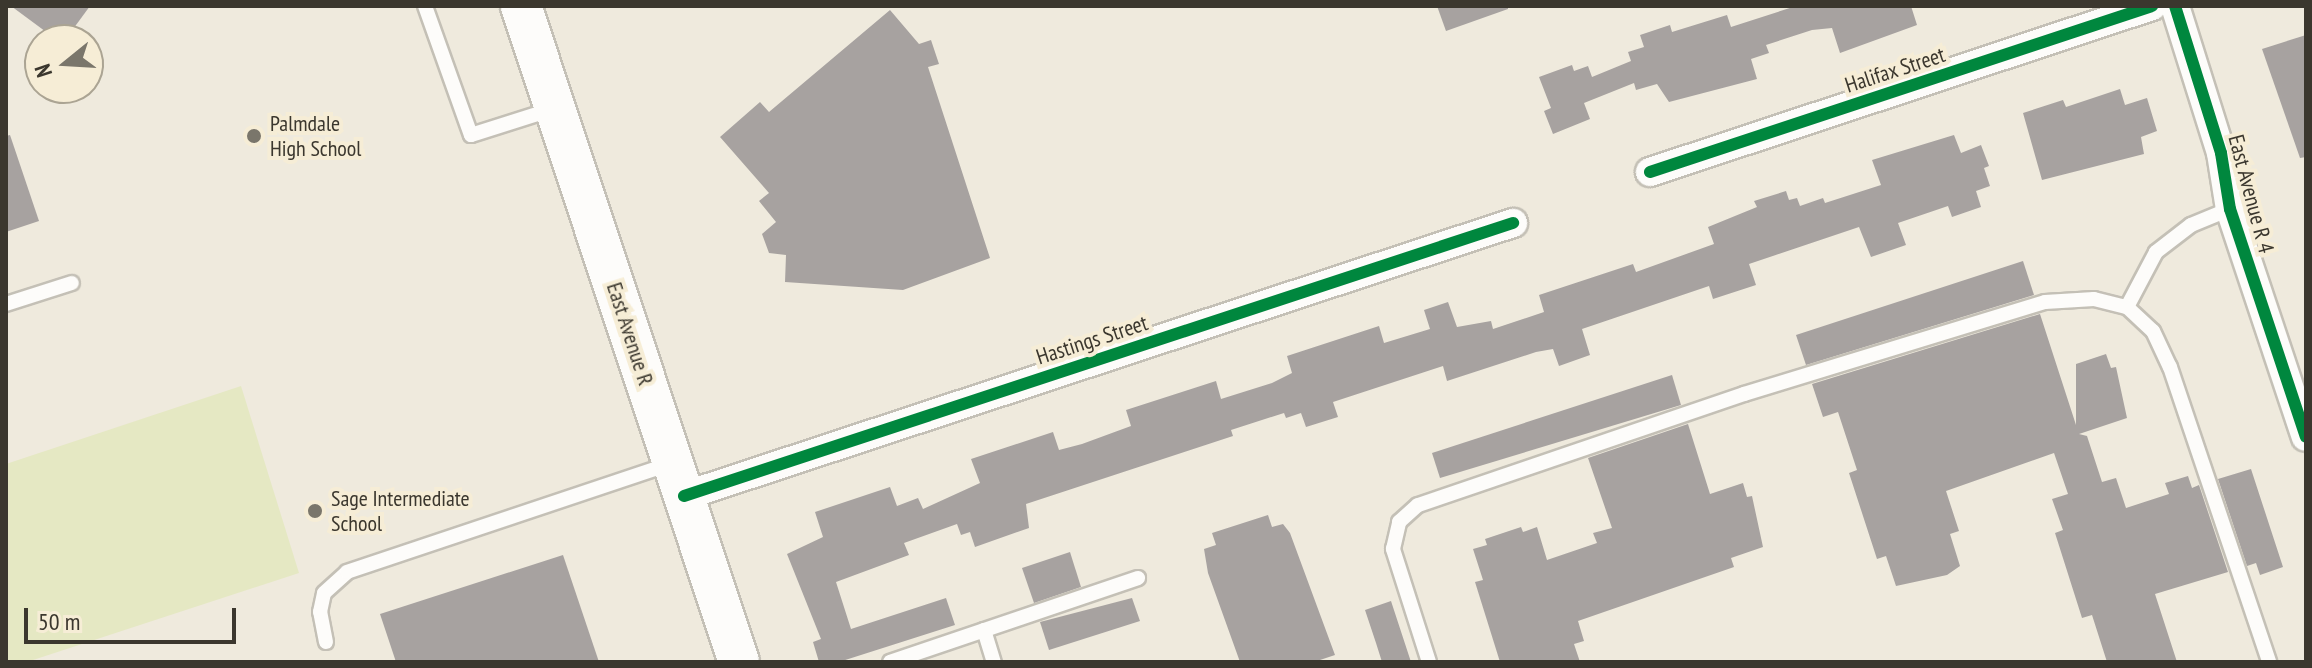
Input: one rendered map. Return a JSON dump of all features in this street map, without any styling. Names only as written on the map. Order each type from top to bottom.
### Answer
[{"type":"main road","name":"East Avenue R","points":[[521,6],[739,662]]},
{"type":"street","name":"Halifax Street","points":[[1650,172],[2152,6]]},
{"type":"street","name":"East Avenue R 4","points":[[2175,6],[2221,153],[2230,209],[2306,437]]},
{"type":"street","name":"Hastings Street","points":[[678,479],[1513,223]]},
{"type":"lane","points":[[425,6],[471,135],[555,109]]},
{"type":"lane","points":[[2127,307],[2156,252],[2191,225],[2230,209]]},
{"type":"lane","points":[[6,304],[72,283]]},
{"type":"lane","points":[[1429,662],[1393,549],[1399,522],[1418,505],[1744,394],[2045,302],[2094,299],[2127,307],[2153,331],[2170,367],[2269,662]]},
{"type":"lane","points":[[326,642],[320,612],[324,593],[347,572],[678,479]]},
{"type":"lane","points":[[890,662],[1138,578]]},
{"type":"lane","points":[[984,630],[994,662]]},
{"type":"green space","points":[[241,386],[299,573],[27,662],[6,662],[6,464]]},
{"type":"building","points":[[11,6],[90,6],[77,24],[35,24]]},
{"type":"building","points":[[1437,6],[1508,6],[1508,9],[1446,31]]},
{"type":"building","points":[[1796,6],[1911,6],[1917,25],[1840,53],[1832,28],[1812,30],[1766,45],[1769,53],[1751,59],[1757,79],[1669,102],[1657,84],[1636,90],[1634,83],[1584,103],[1590,119],[1553,134],[1544,111],[1551,108],[1539,77],[1572,65],[1574,71],[1588,66],[1592,77],[1631,61],[1628,52],[1644,47],[1640,35],[1670,25],[1672,32],[1727,15],[1731,27]]},
{"type":"building","points":[[890,10],[919,44],[931,40],[939,64],[928,67],[990,258],[903,290],[785,282],[786,255],[769,253],[762,234],[776,222],[759,201],[769,193],[720,137],[760,102],[769,112]]},
{"type":"building","points":[[2306,35],[2306,157],[2300,158],[2262,49]]},
{"type":"building","points":[[2120,89],[2125,105],[2147,98],[2157,131],[2141,137],[2144,154],[2042,180],[2023,113],[2063,100],[2066,107]]},
{"type":"building","points":[[10,135],[39,221],[6,232],[6,136]]},
{"type":"building","points":[[1954,135],[1961,153],[1981,145],[1989,166],[1984,168],[1990,186],[1976,191],[1981,207],[1952,217],[1948,206],[1898,223],[1906,245],[1871,257],[1859,227],[1749,264],[1756,285],[1713,299],[1709,286],[1582,329],[1590,355],[1559,366],[1553,349],[1447,381],[1443,366],[1333,402],[1338,417],[1306,427],[1301,413],[1286,418],[1284,413],[1231,430],[1233,436],[1026,504],[1029,528],[975,547],[970,532],[961,535],[957,524],[904,543],[909,555],[836,582],[851,629],[946,598],[955,625],[839,662],[819,662],[813,642],[821,639],[787,554],[823,537],[815,512],[890,487],[897,506],[918,498],[923,509],[980,483],[971,459],[1053,432],[1059,450],[1082,444],[1131,426],[1126,410],[1216,381],[1221,399],[1272,383],[1292,373],[1287,356],[1379,326],[1384,343],[1430,329],[1424,310],[1448,302],[1457,327],[1491,321],[1493,329],[1544,312],[1539,295],[1633,264],[1636,272],[1714,244],[1708,227],[1757,207],[1754,201],[1786,191],[1789,200],[1797,198],[1800,206],[1823,198],[1825,203],[1881,185],[1872,160]]},
{"type":"building","points":[[2023,261],[2034,295],[1806,365],[1796,335]]},
{"type":"building","points":[[2040,314],[2076,425],[2076,364],[2106,354],[2111,368],[2116,367],[2127,418],[2079,434],[2087,436],[2102,482],[2116,478],[2126,508],[2169,494],[2165,483],[2188,476],[2192,488],[2199,485],[2228,572],[2155,594],[2177,662],[2107,662],[2092,615],[2082,618],[2055,533],[2063,530],[2052,499],[2068,494],[2054,453],[1946,491],[1959,531],[1950,534],[1960,566],[1947,575],[1896,586],[1886,556],[1877,559],[1849,473],[1857,470],[1838,412],[1823,417],[1812,384]]},
{"type":"building","points":[[1672,375],[1681,405],[1440,478],[1432,453]]},
{"type":"building","points":[[1688,424],[1710,494],[1743,483],[1747,497],[1752,496],[1763,547],[1731,558],[1734,567],[1578,621],[1584,641],[1574,644],[1580,662],[1500,662],[1475,582],[1483,580],[1473,549],[1487,545],[1485,539],[1521,527],[1523,532],[1537,527],[1547,560],[1597,543],[1593,533],[1612,528],[1588,458]]},
{"type":"building","points":[[2251,469],[2283,567],[2260,575],[2256,563],[2247,566],[2218,479]]},
{"type":"building","points":[[1268,515],[1272,527],[1283,524],[1290,533],[1335,655],[1314,662],[1240,662],[1208,573],[1204,549],[1216,545],[1212,533]]},
{"type":"building","points":[[1070,552],[1081,587],[1034,603],[1022,568]]},
{"type":"building","points":[[563,555],[599,662],[396,662],[380,614]]},
{"type":"building","points":[[1132,598],[1140,621],[1049,650],[1040,622]]},
{"type":"building","points":[[1391,601],[1411,662],[1382,662],[1365,610]]},
{"type":"cycle path","points":[[1650,172],[2152,6]]},
{"type":"cycle path","points":[[2175,6],[2221,153],[2230,209],[2306,437]]},
{"type":"cycle path","points":[[684,496],[1513,223]]},
{"type":"place","name":"Palmdale High School","points":[[254,136]]},
{"type":"place","name":"Sage Intermediate School","points":[[315,511]]}]
